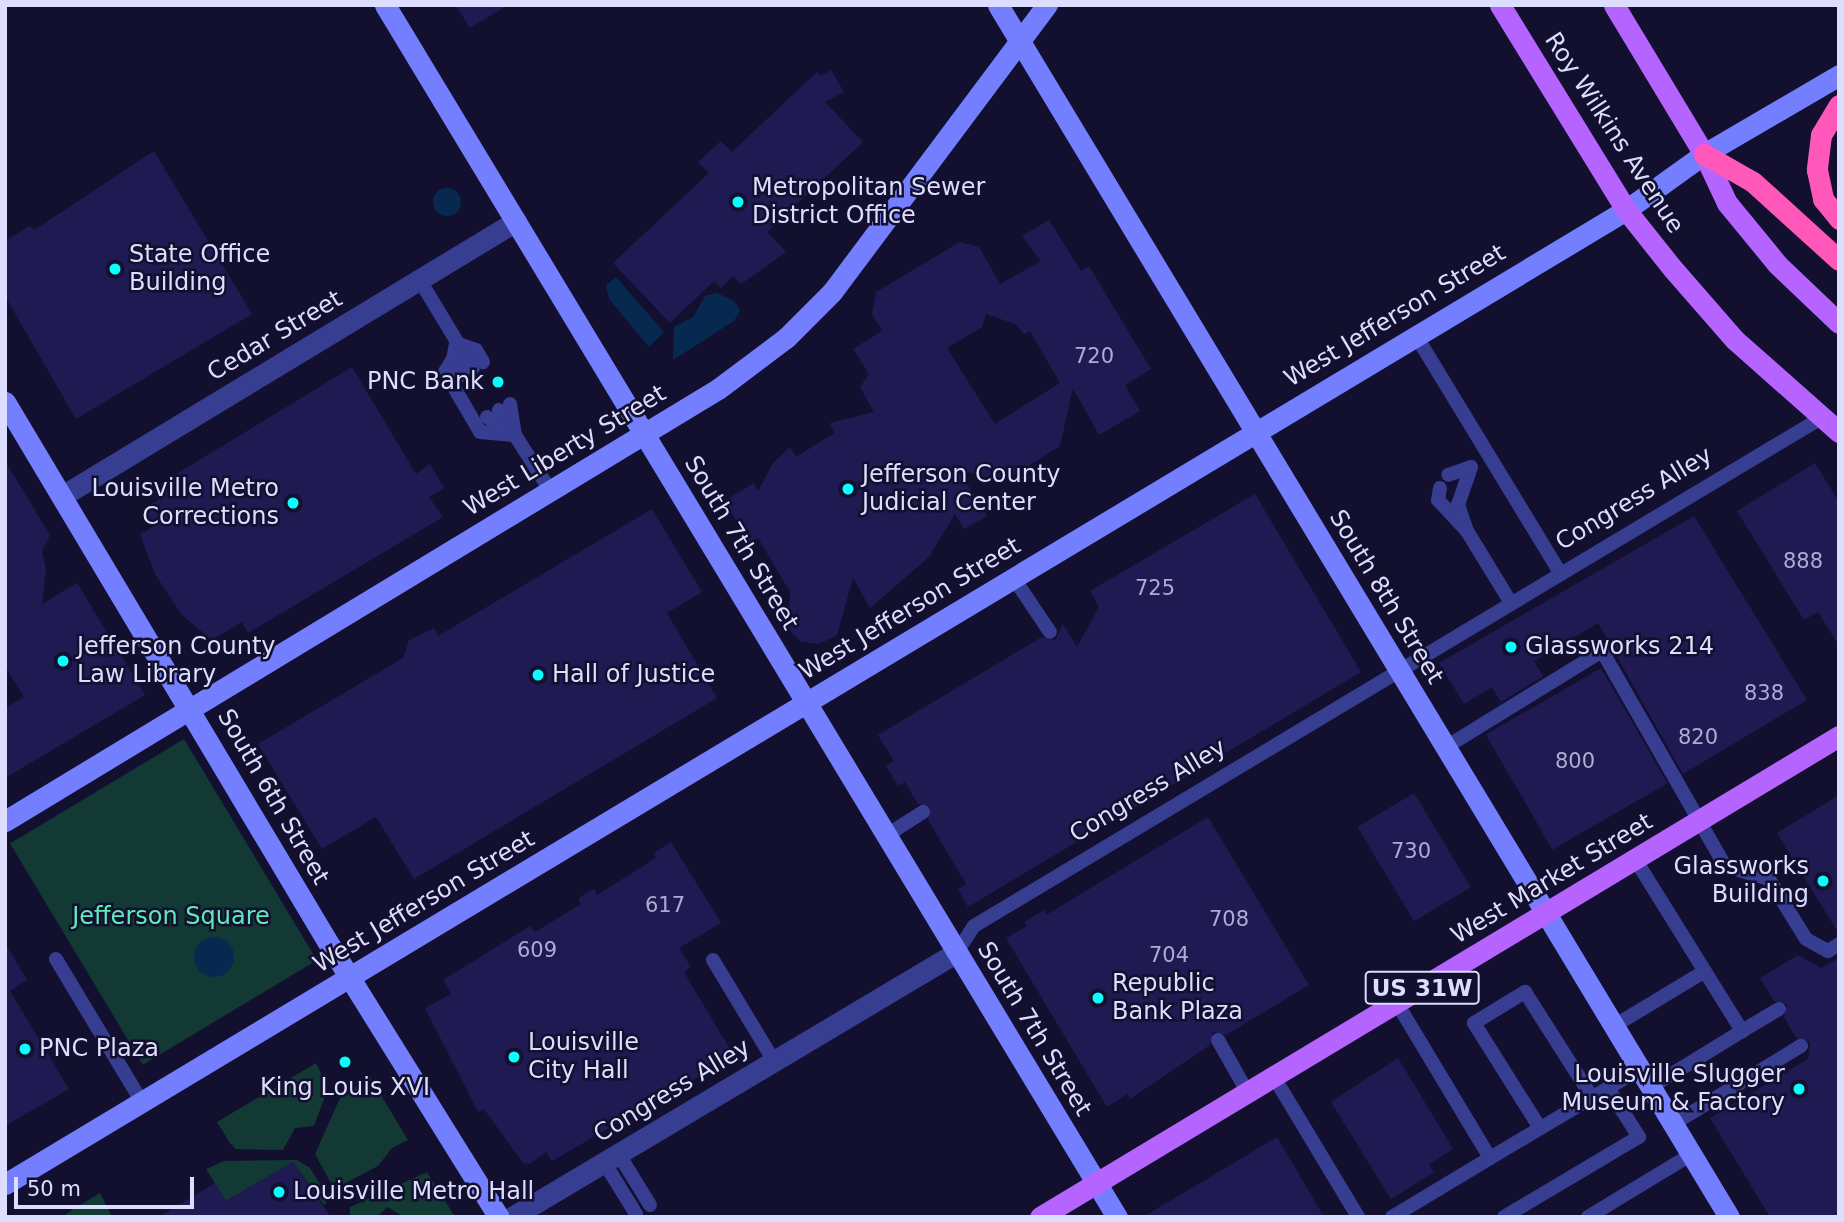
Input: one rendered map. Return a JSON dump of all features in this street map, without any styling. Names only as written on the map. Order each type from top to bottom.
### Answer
[{"type":"highway","points":[[1839,105],[1821,135],[1817,170],[1823,199],[1839,219]]},
{"type":"highway","points":[[1704,154],[1753,182],[1839,260]]},
{"type":"main road","name":"Roy Wilkins Avenue","points":[[1500,5],[1626,210],[1735,340],[1839,432]]},
{"type":"main road","points":[[1614,5],[1704,154],[1727,203],[1750,233],[1839,323]]},
{"type":"main road","name":"West Market Street","points":[[1040,1217],[1839,736]]},
{"type":"street","name":"South 7th Street","points":[[385,5],[1117,1217]]},
{"type":"street","name":"South 8th Street","points":[[998,5],[1729,1217]]},
{"type":"street","name":"West Liberty Street","points":[[5,821],[718,389],[786,338],[832,292],[1047,5]]},
{"type":"street","name":"West Jefferson Street","points":[[5,1184],[1415,334],[1626,210],[1704,154],[1839,75]]},
{"type":"street","name":"Cedar Street","points":[[62,496],[516,221]]},
{"type":"street","name":"South 6th Street","points":[[5,401],[349,977],[498,1215]]},
{"type":"street","name":"Congress Alley","points":[[498,1215],[611,1158],[957,952]]},
{"type":"lane","points":[[419,279],[456,343],[453,359],[445,372],[480,432],[515,435]]},
{"type":"lane","points":[[1415,334],[1561,574]]},
{"type":"lane","points":[[453,359],[473,368],[476,350],[456,343]]},
{"type":"lane","points":[[498,410],[550,491]]},
{"type":"lane","name":"Congress Alley","points":[[957,952],[966,931],[1821,418]]},
{"type":"lane","points":[[1448,475],[1471,467],[1489,456]]},
{"type":"lane","points":[[1467,531],[1458,505],[1471,467]]},
{"type":"lane","points":[[1440,488],[1438,500],[1467,531],[1511,603]]},
{"type":"lane","points":[[1013,577],[1050,632]]},
{"type":"lane","points":[[1446,747],[1602,651],[1725,866],[1769,879],[1806,939],[1828,951],[1839,944]]},
{"type":"lane","points":[[887,835],[923,813]]},
{"type":"lane","points":[[1635,859],[1742,1031]]},
{"type":"lane","points":[[56,959],[142,1102]]},
{"type":"lane","points":[[713,960],[774,1061]]},
{"type":"lane","points":[[1615,1026],[1704,971]]},
{"type":"lane","points":[[1540,1128],[1474,1023],[1525,992],[1592,1097]]},
{"type":"lane","points":[[1397,1003],[1490,1158]]},
{"type":"lane","points":[[1392,1217],[1608,1088],[1645,1078],[1742,1031],[1779,1009]]},
{"type":"lane","points":[[1218,1040],[1248,1093]]},
{"type":"lane","points":[[1673,1124],[1801,1046]]},
{"type":"lane","points":[[1275,1077],[1358,1217]]},
{"type":"lane","points":[[1504,1217],[1639,1137],[1608,1088]]},
{"type":"lane","points":[[1588,1217],[1692,1154]]},
{"type":"lane","points":[[611,1158],[650,1205]]},
{"type":"lane","points":[[611,1158],[636,1214]]},
{"type":"green space","name":"Jefferson Square","points":[[184,739],[317,960],[143,1065],[10,844]]},
{"type":"green space","points":[[316,1063],[328,1088],[314,1126],[295,1128],[283,1150],[236,1149],[230,1143],[217,1122]]},
{"type":"green space","points":[[370,1077],[408,1140],[392,1148],[378,1166],[334,1189],[315,1154],[340,1098]]},
{"type":"green space","points":[[297,1160],[310,1168],[329,1199],[324,1205],[293,1162],[226,1201],[206,1169],[224,1161]]},
{"type":"green space","points":[[427,1172],[455,1217],[404,1217],[387,1207],[377,1217],[350,1217],[350,1207]]},
{"type":"green space","points":[[100,1193],[112,1217],[62,1217],[75,1208]]},
{"type":"water","points":[[447,188],[457,192],[461,202],[457,212],[447,216],[437,212],[433,202],[437,192]]},
{"type":"water","points":[[616,277],[664,332],[649,347],[609,299],[606,285]]},
{"type":"water","points":[[717,293],[735,302],[740,311],[734,321],[673,360],[674,327],[693,317],[705,296]]},
{"type":"water","points":[[214,937],[228,943],[234,957],[228,971],[214,977],[200,971],[194,957],[200,943]]},
{"type":"building","points":[[456,5],[508,5],[470,28]]},
{"type":"building","name":"Metropolitan Sewer District Office","points":[[831,70],[844,92],[825,102],[863,142],[767,232],[786,252],[741,284],[733,276],[721,288],[714,281],[670,323],[613,263],[709,173],[698,162],[721,141],[732,152],[818,71],[820,76]]},
{"type":"building","name":"State Office Building","points":[[154,151],[252,314],[76,419],[5,296],[5,241],[29,226],[34,230]]},
{"type":"building","points":[[1049,220],[1081,271],[1089,266],[1151,369],[1125,385],[1140,411],[1099,435],[1073,388],[1060,446],[1003,482],[958,469],[987,516],[964,529],[955,514],[929,557],[870,608],[853,578],[837,635],[819,644],[801,642],[788,628],[790,592],[758,538],[750,543],[724,501],[754,483],[758,491],[773,463],[790,447],[796,457],[834,433],[830,423],[874,412],[860,387],[869,374],[853,349],[882,331],[872,314],[876,292],[960,242],[979,247],[1000,284],[1041,261],[1022,236]],"holes":[[[986,314],[1015,324],[1024,334],[1030,331],[1060,383],[995,424],[947,348],[982,327]]]},
{"type":"building","name":"Louisville Metro Corrections","points":[[352,367],[416,474],[430,464],[444,488],[429,497],[443,517],[248,633],[242,622],[212,640],[181,614],[155,574],[140,534],[153,527],[143,509],[166,495],[160,484]]},
{"type":"building","points":[[5,461],[50,535],[42,551],[46,569],[42,604],[77,583],[145,695],[5,778],[5,708],[24,697],[5,666]]},
{"type":"building","points":[[1815,463],[1839,502],[1839,646],[1818,612],[1804,620],[1737,511]]},
{"type":"building","points":[[1255,494],[1361,672],[968,907],[958,889],[966,884],[928,820],[931,807],[918,804],[905,782],[898,786],[886,766],[894,761],[878,735],[1042,637],[1055,640],[1063,624],[1077,647],[1099,607],[1090,591]]},
{"type":"building","name":"Hall of Justice","points":[[652,509],[702,592],[667,613],[717,698],[414,879],[376,817],[322,849],[258,744],[403,658],[409,640],[434,628],[438,636]]},
{"type":"building","points":[[1694,516],[1807,700],[1683,774],[1598,623],[1534,661],[1543,676],[1501,702],[1492,687],[1464,704],[1439,663]]},
{"type":"building","points":[[1601,668],[1668,783],[1552,850],[1486,734]]},
{"type":"building","points":[[1414,793],[1471,887],[1414,921],[1357,827]]},
{"type":"building","name":"Glassworks Building","points":[[1839,795],[1839,934],[1777,833]]},
{"type":"building","points":[[1208,817],[1309,985],[1226,1035],[1213,1032],[1210,1045],[1130,1099],[1128,1094],[1107,1107],[1006,938],[1027,926],[1024,922],[1044,910],[1046,915]]},
{"type":"building","points":[[671,842],[721,923],[679,948],[691,967],[684,972],[734,1056],[552,1161],[546,1152],[530,1164],[523,1163],[484,1109],[478,1112],[425,1008],[451,994],[443,980],[530,926],[535,932],[581,904],[578,898],[594,889],[597,895],[656,858],[654,853]]},
{"type":"building","name":"PNC Plaza","points":[[5,943],[27,980],[10,991],[69,1089],[5,1126]]},
{"type":"building","name":"Louisville Slugger Museum & Factory","points":[[1798,955],[1821,968],[1839,958],[1839,1217],[1770,1217],[1710,1118],[1808,1059],[1810,1042],[1796,1038],[1784,1017],[1787,1004],[1774,1001],[1760,978]]},
{"type":"building","points":[[1398,1058],[1453,1149],[1429,1164],[1434,1172],[1391,1199],[1331,1102]]},
{"type":"building","points":[[1277,1137],[1324,1217],[1143,1217]]},
{"type":"building","name":"Louisville Metro Hall","points":[[293,1162],[331,1217],[159,1217],[215,1183],[226,1201]]},
{"type":"place","name":"Metropolitan Sewer District Office","points":[[738,202]]},
{"type":"place","name":"State Office Building","points":[[115,269]]},
{"type":"place","name":"PNC Bank","points":[[498,382]]},
{"type":"place","name":"Jefferson County Judicial Center","points":[[848,489]]},
{"type":"place","name":"Louisville Metro Corrections","points":[[293,503]]},
{"type":"place","name":"Glassworks 214","points":[[1511,647]]},
{"type":"place","name":"Jefferson County Law Library","points":[[63,661]]},
{"type":"place","name":"Hall of Justice","points":[[538,675]]},
{"type":"place","name":"Glassworks Building","points":[[1823,881]]},
{"type":"place","name":"Republic Bank Plaza","points":[[1098,998]]},
{"type":"place","name":"PNC Plaza","points":[[25,1049]]},
{"type":"place","name":"Louisville City Hall","points":[[514,1057]]},
{"type":"place","name":"King Louis XVI","points":[[345,1062]]},
{"type":"place","name":"Louisville Slugger Museum & Factory","points":[[1799,1089]]},
{"type":"place","name":"Louisville Metro Hall","points":[[279,1192]]}]
